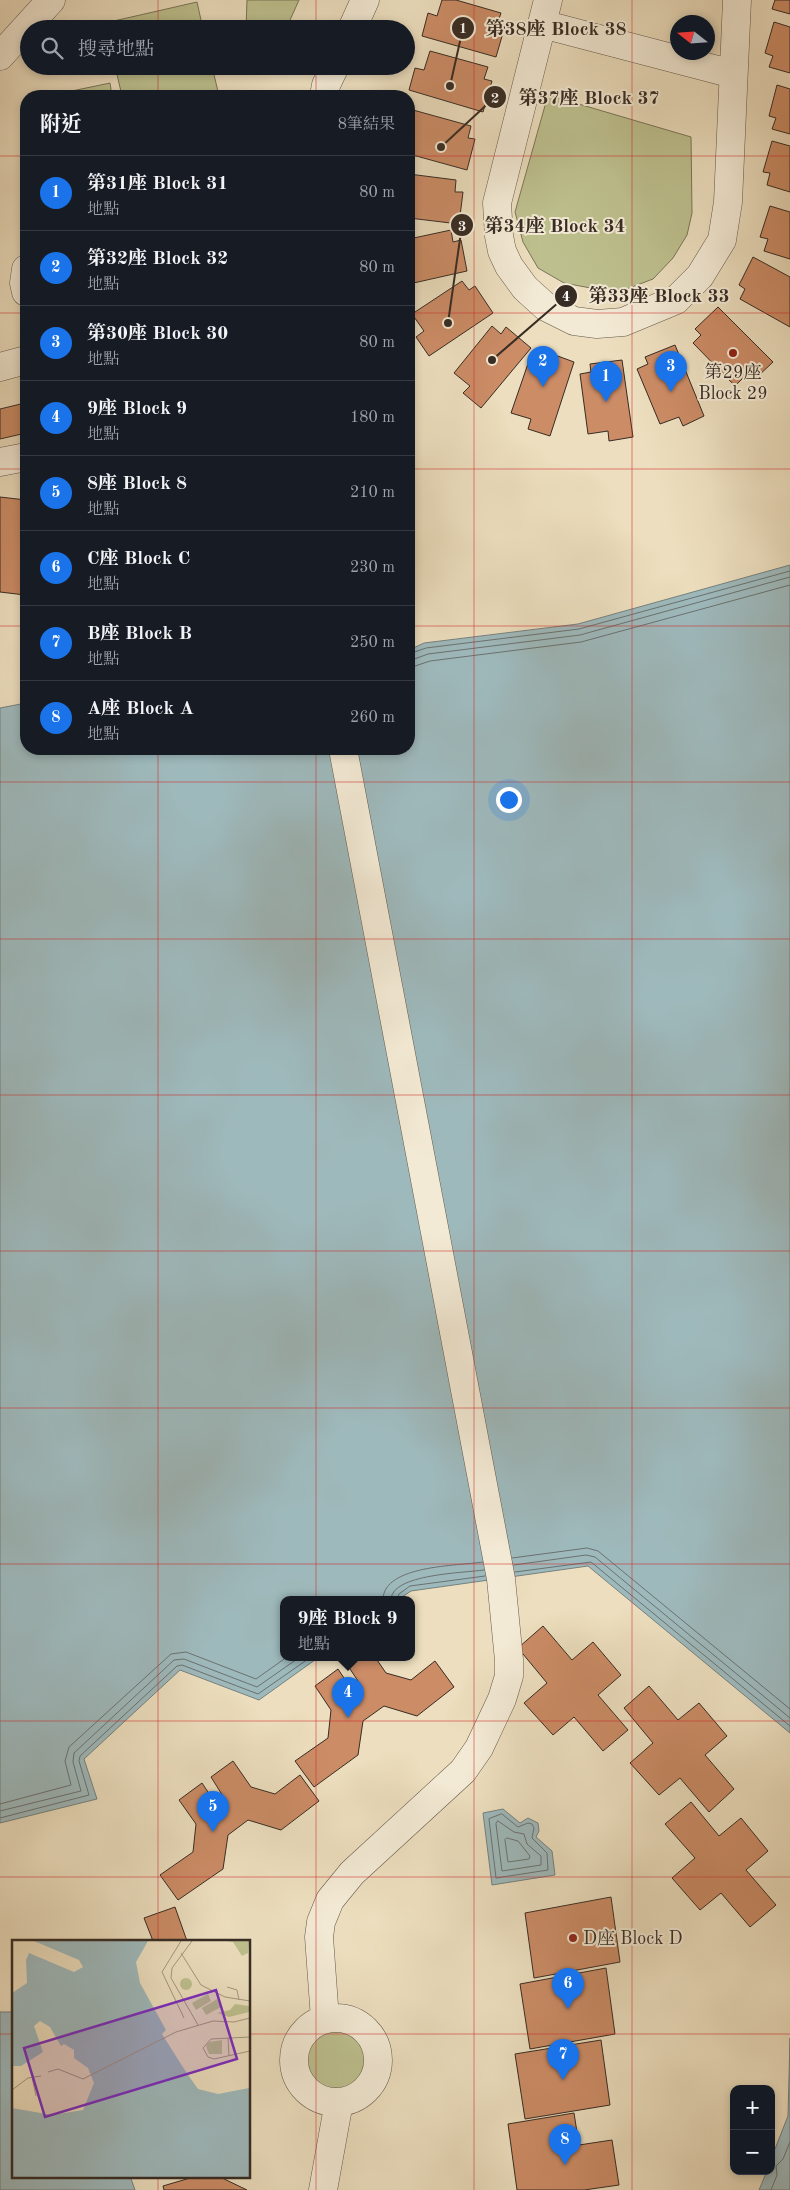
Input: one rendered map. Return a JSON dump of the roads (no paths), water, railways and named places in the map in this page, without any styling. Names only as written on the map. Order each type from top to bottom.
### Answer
[{"type":"street","points":[[33,20],[51,0]]},
{"type":"street","points":[[356,20],[366,0]]},
{"type":"street","points":[[733,74],[545,12],[497,203],[499,236],[502,251],[509,266],[525,288],[546,307],[574,321],[597,324],[623,322],[676,300],[700,276],[722,240],[728,202],[737,0]]},
{"type":"street","points":[[0,56],[20,34]]},
{"type":"street","points":[[325,90],[331,75]]},
{"type":"street","points":[[0,367],[20,362]]},
{"type":"street","points":[[0,462],[20,458]]},
{"type":"street","points":[[325,2019],[319,1937],[321,1922],[330,1900],[352,1873],[463,1771],[479,1748],[502,1699],[509,1676],[500,1579],[344,755]]},
{"type":"street","points":[[339,2017],[358,2024],[372,2039],[377,2052],[377,2066],[373,2079],[365,2090],[353,2098],[339,2102],[326,2101],[313,2096],[303,2086],[296,2074],[293,2060],[302,2034],[312,2025],[325,2019],[339,2017]]},
{"type":"street","points":[[323,2190],[339,2102]]},
{"type":"water","points":[[790,565],[790,1733],[588,1566],[411,1591],[404,1596],[280,1596],[280,1661],[313,1661],[259,1700],[180,1670],[84,1759],[97,1799],[0,1823],[0,708],[20,704],[20,755],[415,755],[415,647],[424,643],[578,624]]},
{"type":"water","points":[[503,1809],[520,1823],[528,1818],[538,1823],[539,1831],[536,1837],[552,1851],[555,1875],[492,1885],[483,1813]]},
{"type":"water","points":[[0,2012],[12,2012],[12,2178],[131,2178],[135,2190],[0,2190]]},
{"type":"water","points":[[790,2038],[790,2190],[759,2190],[765,2175],[775,2175],[775,2149],[788,2116]]},
{"type":"place","name":"第38座 Block 38","points":[[450,86]]},
{"type":"place","name":"第37座 Block 37","points":[[441,147]]},
{"type":"place","name":"第34座 Block 34","points":[[448,323]]},
{"type":"place","name":"第29座 Block 29","points":[[733,353]]},
{"type":"place","name":"第33座 Block 33","points":[[492,360]]},
{"type":"place","name":"第32座 Block 32","points":[[543,387]]},
{"type":"place","name":"第30座 Block 30","points":[[671,392]]},
{"type":"place","name":"第31座 Block 31","points":[[606,402]]},
{"type":"place","name":"9座 Block 9","points":[[348,1718]]},
{"type":"place","name":"8座 Block 8","points":[[213,1832]]},
{"type":"place","name":"D座 Block D","points":[[573,1938]]},
{"type":"place","name":"C座 Block C","points":[[568,2009]]},
{"type":"place","name":"B座 Block B","points":[[563,2080]]},
{"type":"place","name":"A座 Block A","points":[[565,2165]]}]
